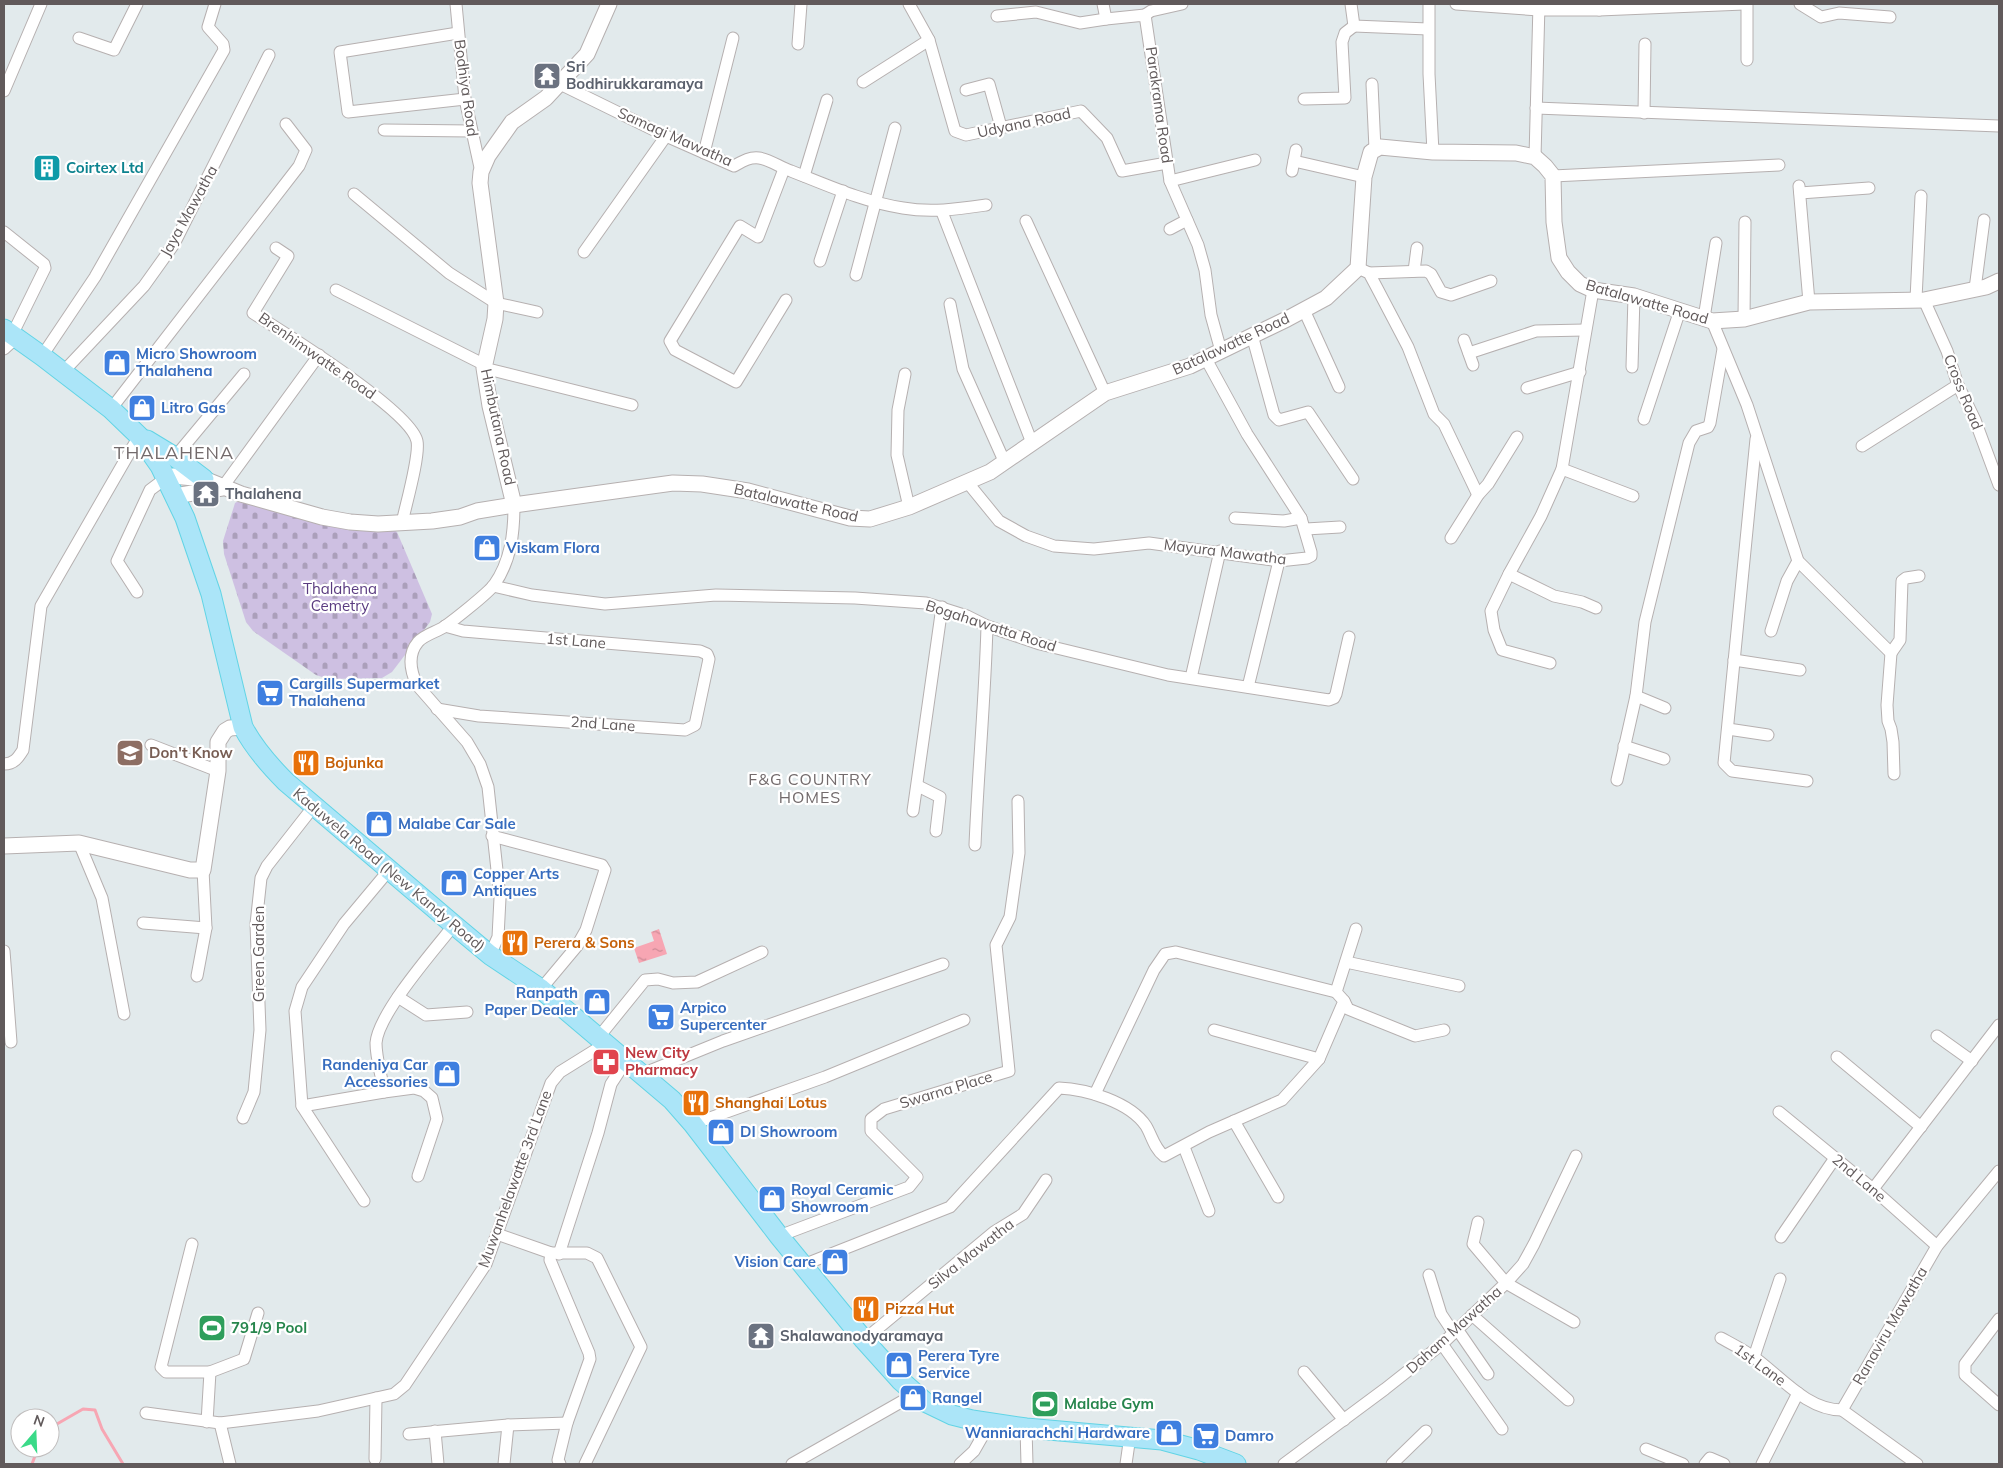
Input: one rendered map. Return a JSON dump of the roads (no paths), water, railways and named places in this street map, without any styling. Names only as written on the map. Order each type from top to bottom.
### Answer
[{"type":"main road","name":"Kaduwela Road (New Kandy Road)","points":[[9,338],[42,356],[111,409],[139,436],[151,451],[185,518],[212,594],[243,727],[252,743],[271,767],[454,926],[490,955],[541,989],[672,1100],[864,1340],[915,1394],[932,1406],[952,1415],[1026,1428],[1130,1436],[1170,1442],[1199,1450],[1236,1464]]},
{"type":"main road","points":[[139,436],[175,457],[204,479]]},
{"type":"street","points":[[4,92],[41,4]]},
{"type":"street","points":[[79,38],[114,50],[137,4]]},
{"type":"street","points":[[42,356],[95,277],[224,50],[222,44],[208,27],[215,4]]},
{"type":"street","name":"Bodhiya Road","points":[[456,4],[465,99],[481,172]]},
{"type":"street","points":[[481,172],[488,156],[512,122],[546,98],[586,54],[609,4]]},
{"type":"street","points":[[798,44],[801,4]]},
{"type":"street","name":"Udyana Road","points":[[909,4],[929,40],[955,131],[966,135],[1081,111],[1107,138],[1122,171],[1167,163]]},
{"type":"street","points":[[1103,4],[1106,19]]},
{"type":"street","points":[[997,16],[1036,12],[1080,23],[1145,15],[1150,10],[1182,4]]},
{"type":"street","points":[[1351,4],[1354,26]]},
{"type":"street","points":[[1429,4],[1428,29],[1433,152]]},
{"type":"street","points":[[1456,4],[1539,7],[1746,4],[1747,60]]},
{"type":"street","points":[[1800,4],[1818,17],[1838,8],[1890,17]]},
{"type":"street","points":[[1535,157],[1539,7]]},
{"type":"street","name":"Parakrama Road","points":[[1145,15],[1170,181],[1198,245],[1205,270],[1211,315],[1221,351]]},
{"type":"street","points":[[1304,99],[1345,98],[1342,42],[1345,33],[1354,26],[1428,29]]},
{"type":"street","points":[[458,34],[340,52],[348,112],[465,99]]},
{"type":"street","points":[[704,153],[732,38]]},
{"type":"street","points":[[863,82],[929,40]]},
{"type":"street","points":[[1644,112],[1645,44]]},
{"type":"street","name":"Jaya Mawatha","points":[[64,372],[144,286],[174,244],[269,54]]},
{"type":"street","name":"Samagi Mawatha","points":[[560,84],[666,136],[734,166],[748,158],[761,158],[784,169],[843,191],[876,202],[903,208],[942,212],[986,205]]},
{"type":"street","points":[[966,90],[989,84],[1001,127]]},
{"type":"street","points":[[1372,84],[1374,149],[1368,158],[1364,177],[1364,271],[1408,347],[1434,414],[1444,424],[1478,495]]},
{"type":"street","points":[[804,176],[827,100]]},
{"type":"street","points":[[1536,108],[1999,126]]},
{"type":"street","points":[[111,409],[298,166],[306,150],[286,124]]},
{"type":"street","points":[[856,275],[895,128]]},
{"type":"street","points":[[384,130],[471,131]]},
{"type":"street","points":[[584,252],[666,136]]},
{"type":"street","points":[[1374,149],[1380,147],[1433,152],[1516,153],[1535,157],[1553,176],[1779,165]]},
{"type":"street","points":[[1170,181],[1255,160]]},
{"type":"street","points":[[1294,161],[1364,177]]},
{"type":"street","points":[[784,169],[758,237],[740,226],[670,341],[675,350],[736,382],[786,300]]},
{"type":"street","name":"Himbutana Road","points":[[481,172],[480,183],[496,303],[496,319],[483,366],[490,406],[514,504]]},
{"type":"street","name":"Batalawatte Road","points":[[1553,176],[1554,222],[1559,258],[1580,284],[1593,290],[1634,296],[1708,320],[1744,319],[1809,302],[1920,300],[1986,287],[1999,281]]},
{"type":"street","points":[[1809,302],[1799,189],[1869,188]]},
{"type":"street","points":[[820,260],[843,191]]},
{"type":"street","points":[[354,194],[449,272],[496,303],[537,312]]},
{"type":"street","points":[[1920,300],[1921,196]]},
{"type":"street","points":[[942,212],[1032,442]]},
{"type":"street","points":[[1170,229],[1187,220]]},
{"type":"street","points":[[1975,289],[1984,220]]},
{"type":"street","points":[[1026,221],[1105,393]]},
{"type":"street","points":[[1744,319],[1745,222]]},
{"type":"street","points":[[4,232],[44,264],[45,268],[9,338]]},
{"type":"street","points":[[1716,243],[1708,320],[1723,349],[1747,405],[1798,561],[1891,653]]},
{"type":"street","name":"Brenhimwatte Road","points":[[276,248],[288,256],[253,312],[319,354],[379,399],[406,422],[417,440],[416,461],[402,523]]},
{"type":"street","points":[[1414,271],[1417,248]]},
{"type":"street","points":[[1364,271],[1426,271],[1431,274],[1441,292],[1451,295],[1491,281]]},
{"type":"street","name":"Batalawatte Road","points":[[204,479],[222,488],[273,504],[336,520],[378,524],[460,517],[477,511],[514,504],[673,483],[702,484],[748,490],[850,518],[870,519],[909,507],[968,483],[1005,463],[1032,442],[1105,393],[1190,366],[1206,359],[1326,298],[1364,271]]},
{"type":"street","points":[[336,290],[483,366],[632,404]]},
{"type":"street","points":[[1550,663],[1502,650],[1494,630],[1492,611],[1509,574],[1542,516],[1562,469],[1593,290]]},
{"type":"street","points":[[1632,367],[1634,296]]},
{"type":"street","name":"Cross Road","points":[[1920,300],[1947,351],[1958,385],[1975,420],[1999,485]]},
{"type":"street","points":[[950,304],[963,369],[1005,463]]},
{"type":"street","points":[[1304,310],[1338,387]]},
{"type":"street","points":[[1644,419],[1680,310]]},
{"type":"street","points":[[1469,353],[1536,331],[1585,330]]},
{"type":"street","points":[[1252,335],[1274,415],[1280,420],[1308,412],[1353,479]]},
{"type":"street","points":[[1464,340],[1473,365]]},
{"type":"street","points":[[1617,780],[1636,696],[1645,622],[1693,434],[1710,423],[1723,349]]},
{"type":"street","points":[[175,496],[222,488],[319,354]]},
{"type":"street","name":"Mayura Mawatha","points":[[968,483],[999,520],[1026,536],[1054,546],[1094,549],[1149,543],[1279,561],[1311,556],[1312,552],[1303,524],[1247,434],[1206,359]]},
{"type":"street","points":[[1526,388],[1580,372]]},
{"type":"street","points":[[175,457],[244,374]]},
{"type":"street","points":[[905,374],[898,410],[898,455],[909,507]]},
{"type":"street","points":[[1862,446],[1958,385]]},
{"type":"street","points":[[1756,435],[1724,764],[1732,771],[1807,781]]},
{"type":"street","points":[[4,764],[11,764],[23,750],[41,606],[139,436]]},
{"type":"street","points":[[1451,538],[1517,437]]},
{"type":"street","points":[[1562,469],[1633,496]]},
{"type":"street","points":[[137,592],[117,561],[150,490],[166,478],[173,476],[204,479]]},
{"type":"street","points":[[490,955],[498,937],[500,898],[488,787],[480,764],[467,742],[417,685],[412,674],[410,658],[418,642],[445,626],[493,586],[509,553],[514,529],[514,504]]},
{"type":"street","points":[[1235,518],[1340,527]]},
{"type":"street","points":[[1191,678],[1220,552]]},
{"type":"street","points":[[1248,687],[1279,561]]},
{"type":"street","points":[[1770,631],[1787,581],[1798,561]]},
{"type":"street","points":[[1509,574],[1554,596],[1582,602],[1596,608]]},
{"type":"street","points":[[1894,774],[1893,742],[1886,705],[1891,653],[1900,640],[1902,582],[1906,578],[1919,576]]},
{"type":"street","name":"Bogahawatta Road","points":[[493,586],[532,595],[605,604],[716,595],[890,599],[926,603],[942,607],[988,626],[1040,644],[1168,675],[1329,700],[1334,698],[1336,694],[1349,637]]},
{"type":"street","points":[[913,811],[942,607]]},
{"type":"street","name":"1st Lane","points":[[445,626],[463,631],[700,651],[707,654]]},
{"type":"street","points":[[975,845],[977,780],[985,704],[988,626]]},
{"type":"street","name":"2nd Lane","points":[[437,709],[479,716],[685,730],[695,725],[709,659],[707,654]]},
{"type":"street","points":[[1734,660],[1800,670]]},
{"type":"street","points":[[1636,696],[1665,708]]},
{"type":"street","points":[[197,976],[206,928],[203,870],[218,771],[218,742],[225,731],[230,728],[243,727]]},
{"type":"street","points":[[1728,728],[1768,735]]},
{"type":"street","points":[[152,745],[218,771]]},
{"type":"street","points":[[1624,746],[1664,759]]},
{"type":"street","points":[[918,786],[940,797],[936,831]]},
{"type":"street","name":"Swarna Place","points":[[779,1236],[909,1187],[917,1177],[871,1131],[870,1119],[884,1109],[1010,1071],[996,945],[1010,917],[1019,853],[1018,801]]},
{"type":"street","name":"Green Garden","points":[[243,1118],[254,1092],[260,1030],[256,924],[261,878],[267,866],[314,806]]},
{"type":"street","points":[[492,836],[602,865],[605,870],[586,930],[577,946],[541,989]]},
{"type":"street","points":[[4,846],[79,843],[190,870],[203,870]]},
{"type":"street","points":[[79,843],[102,898],[124,1014]]},
{"type":"street","points":[[364,1200],[302,1106],[294,1011],[302,987],[344,924],[390,870]]},
{"type":"street","points":[[143,923],[206,928]]},
{"type":"street","points":[[384,1092],[376,1044],[379,1030],[398,997],[454,926]]},
{"type":"street","points":[[803,1265],[950,1207],[1059,1088],[1095,1094],[1127,1109],[1145,1125],[1158,1151],[1164,1156],[1209,1132],[1282,1100],[1319,1059],[1340,997],[1346,962],[1356,929]]},
{"type":"street","points":[[4,951],[12,1042]]},
{"type":"street","name":"Muwanhelawatte 3rd Lane","points":[[146,1413],[220,1423],[318,1411],[394,1394],[405,1385],[484,1269],[551,1083],[560,1072],[601,1041],[644,980],[697,982],[762,952]]},
{"type":"street","points":[[1095,1094],[1154,970],[1165,954],[1176,952],[1340,997],[1348,1009],[1414,1036],[1444,1030]]},
{"type":"street","points":[[1346,962],[1459,986]]},
{"type":"street","points":[[642,1074],[723,1041],[943,964]]},
{"type":"street","points":[[398,997],[426,1015],[467,1012]]},
{"type":"street","points":[[693,1124],[824,1077],[964,1020]]},
{"type":"street","points":[[1872,1189],[1999,1026]]},
{"type":"street","points":[[1214,1030],[1319,1059]]},
{"type":"street","points":[[1937,1036],[1972,1061]]},
{"type":"street","points":[[1837,1057],[1921,1127]]},
{"type":"street","points":[[560,1464],[558,1460],[567,1423],[590,1359],[550,1260],[555,1254],[598,1133],[611,1084],[626,1061]]},
{"type":"street","points":[[302,1106],[414,1088],[424,1091],[432,1098],[437,1119],[418,1176]]},
{"type":"street","name":"2nd Lane","points":[[1779,1112],[1937,1246]]},
{"type":"street","points":[[1234,1121],[1278,1197]]},
{"type":"street","points":[[1184,1146],[1210,1211]]},
{"type":"street","name":"Daham Mawatha","points":[[1284,1464],[1442,1344],[1506,1283],[1523,1264],[1531,1251],[1576,1156]]},
{"type":"street","points":[[1781,1237],[1835,1158]]},
{"type":"street","name":"Ranaviru Mawatha","points":[[1842,1410],[1937,1246],[1999,1171]]},
{"type":"street","name":"Silva Mawatha","points":[[864,1340],[994,1232],[1023,1214],[1046,1180]]},
{"type":"street","points":[[1478,1222],[1473,1244],[1506,1283],[1574,1322]]},
{"type":"street","points":[[497,1234],[555,1254],[587,1254],[597,1258],[640,1346],[585,1464]]},
{"type":"street","points":[[192,1244],[161,1368],[166,1372],[210,1372],[244,1359],[258,1313]]},
{"type":"street","points":[[1429,1275],[1441,1314],[1488,1374]]},
{"type":"street","points":[[1754,1357],[1780,1278]]},
{"type":"street","points":[[1472,1315],[1568,1400]]},
{"type":"street","points":[[1999,1319],[1965,1364],[1964,1370],[1965,1375],[1999,1404]]},
{"type":"street","name":"1st Lane","points":[[1721,1338],[1754,1357],[1798,1393],[1828,1410],[1842,1410]]},
{"type":"street","points":[[1442,1344],[1502,1429]]},
{"type":"street","points":[[207,1422],[210,1372]]},
{"type":"street","points":[[1304,1372],[1344,1420]]},
{"type":"street","name":"1st Lane","points":[[1762,1464],[1798,1393]]},
{"type":"street","points":[[792,1464],[915,1394]]},
{"type":"street","points":[[375,1458],[376,1398]]},
{"type":"street","points":[[1842,1410],[1917,1464]]},
{"type":"street","points":[[220,1423],[230,1464]]},
{"type":"street","points":[[409,1434],[508,1425],[567,1423]]},
{"type":"street","points":[[960,1464],[974,1451],[990,1423]]},
{"type":"street","points":[[504,1464],[508,1425]]},
{"type":"street","points":[[1026,1428],[1027,1464]]},
{"type":"street","points":[[1392,1464],[1426,1431]]},
{"type":"street","points":[[436,1432],[438,1464]]},
{"type":"street","points":[[1126,1464],[1130,1436]]},
{"type":"street","points":[[1646,1449],[1683,1464]]},
{"type":"street","points":[[1704,1464],[1710,1458],[1724,1464]]},
{"type":"water","points":[[659,929],[667,954],[639,963],[634,948],[654,941],[651,932]]},
{"type":"water","name":"791/9 Pool","points":[[211,1317],[219,1320],[213,1338],[205,1336]]},
{"type":"waterway","points":[[60,1422],[83,1409],[95,1410],[102,1429],[123,1464]]},
{"type":"waterway","points":[[32,1464],[34,1458]]},
{"type":"place","name":"Sri Bodhirukkaramaya","points":[[547,76]]},
{"type":"place","name":"Coirtex Ltd","points":[[47,168]]},
{"type":"place","name":"Micro Showroom Thalahena","points":[[117,363]]},
{"type":"place","name":"Litro Gas","points":[[142,408]]},
{"type":"place","name":"Thalahena","points":[[206,494]]},
{"type":"place","name":"Viskam Flora","points":[[487,548]]},
{"type":"place","name":"Cargills Supermarket Thalahena","points":[[270,693]]},
{"type":"place","name":"Don't Know","points":[[130,753]]},
{"type":"place","name":"Bojunka","points":[[306,763]]},
{"type":"place","name":"Malabe Car Sale","points":[[379,824]]},
{"type":"place","name":"Copper Arts Antiques","points":[[454,883]]},
{"type":"place","name":"Perera & Sons","points":[[515,943]]},
{"type":"place","name":"Ranpath Paper Dealer","points":[[597,1002]]},
{"type":"place","name":"Arpico Supercenter","points":[[661,1017]]},
{"type":"place","name":"New City Pharmacy","points":[[606,1062]]},
{"type":"place","name":"Randeniya Car Accessories","points":[[447,1074]]},
{"type":"place","name":"Shanghai Lotus","points":[[696,1103]]},
{"type":"place","name":"DI Showroom","points":[[721,1132]]},
{"type":"place","name":"Royal Ceramic Showroom","points":[[772,1199]]},
{"type":"place","name":"Vision Care","points":[[835,1262]]},
{"type":"place","name":"Pizza Hut","points":[[866,1309]]},
{"type":"place","name":"791/9 Pool","points":[[212,1328]]},
{"type":"place","name":"Shalawanodyaramaya","points":[[761,1336]]},
{"type":"place","name":"Perera Tyre Service","points":[[899,1365]]},
{"type":"place","name":"Rangel","points":[[913,1398]]},
{"type":"place","name":"Malabe Gym","points":[[1045,1404]]},
{"type":"place","name":"Wanniarachchi Hardware","points":[[1169,1433]]},
{"type":"place","name":"Damro","points":[[1206,1436]]},
{"type":"district","name":"THALAHENA","points":[[174,453]]},
{"type":"district","name":"F&G COUNTRY HOMES","points":[[810,788]]},
{"type":"park label","name":"Thalahena Cemetry","points":[[340,598]]}]
